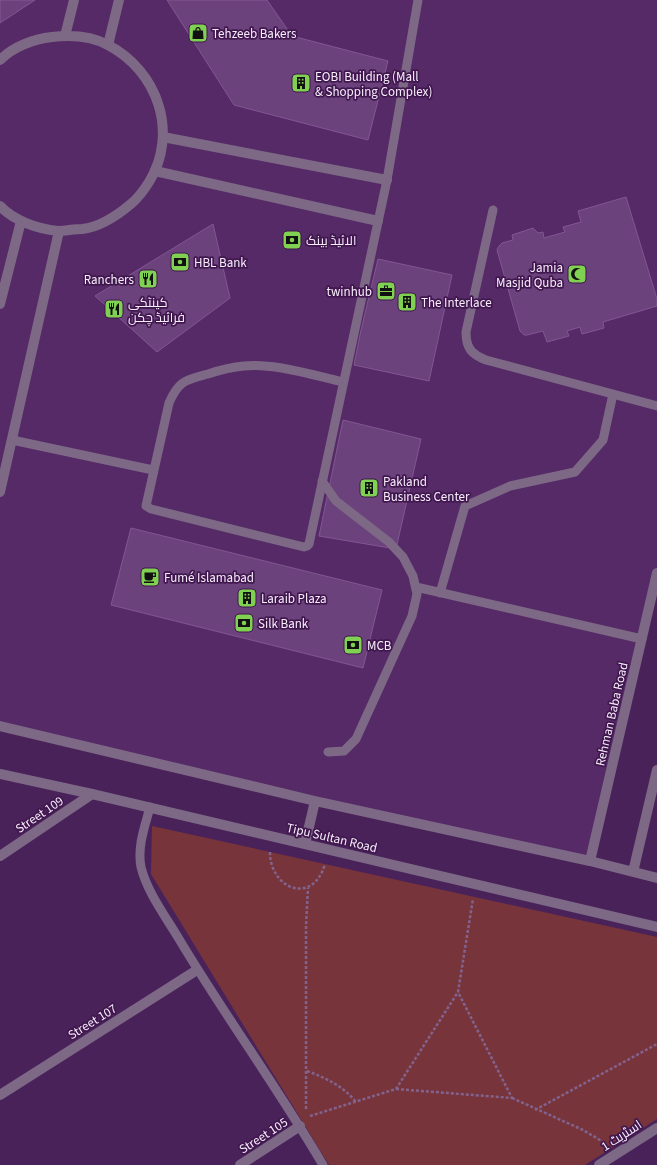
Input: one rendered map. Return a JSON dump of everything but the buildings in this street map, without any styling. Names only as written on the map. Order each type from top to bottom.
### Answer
[{"type":"street","points":[[65,36],[74,0]]},
{"type":"street","points":[[108,45],[119,0]]},
{"type":"street","points":[[0,60],[23,45],[44,38],[65,36],[87,38],[108,45],[131,61],[149,83],[160,109],[163,137],[161,154],[156,171],[140,196],[117,216],[89,228],[59,231],[40,228],[21,221],[0,206]]},
{"type":"street","points":[[163,137],[387,180]]},
{"type":"street","points":[[156,171],[378,221]]},
{"type":"street","points":[[0,304],[21,221]]},
{"type":"street","points":[[0,492],[59,231]]},
{"type":"street","name":"Rehman Baba Road","points":[[590,861],[657,573]]},
{"type":"street","points":[[0,726],[315,801],[590,861],[657,878]]},
{"type":"street","points":[[633,872],[657,770]]},
{"type":"street","name":"Tipu Sultan Road","points":[[0,774],[150,807],[657,927]]},
{"type":"street","name":"Street 109","points":[[0,856],[92,794]]},
{"type":"street","points":[[305,844],[315,801]]},
{"type":"street","name":"Street 107","points":[[0,1095],[197,970]]},
{"type":"street","name":"Street 105","points":[[240,1165],[303,1122]]},
{"type":"street","name":"اسٹریٹ 1","points":[[598,1165],[657,1128]]},
{"type":"lane","points":[[343,382],[270,366],[245,366],[229,368],[186,380],[175,390],[169,403],[146,506],[150,509],[304,546],[309,544],[387,180],[418,0]]},
{"type":"lane","points":[[493,210],[466,332],[466,341],[470,351],[476,356],[486,360],[657,406]]},
{"type":"lane","points":[[440,593],[465,506],[510,486],[575,472],[603,440],[613,394]]},
{"type":"lane","points":[[12,440],[153,470]]},
{"type":"lane","points":[[322,481],[336,501],[389,542],[403,557],[413,576],[417,594],[412,616],[356,739],[344,751],[328,752]]},
{"type":"lane","points":[[416,587],[642,639]]},
{"type":"lane","points":[[150,807],[141,839],[140,858],[145,881],[197,970],[303,1122],[323,1165]]},
{"type":"path","points":[[270,852],[270,862],[280,880],[290,887],[299,890],[308,888],[323,871],[325,864]]},
{"type":"path","points":[[306,1110],[306,926],[308,888]]},
{"type":"path","points":[[396,1089],[458,992],[474,897]]},
{"type":"path","points":[[458,992],[512,1098]]},
{"type":"path","points":[[535,1110],[657,1044]]},
{"type":"path","points":[[307,1071],[337,1085],[350,1095],[356,1102]]},
{"type":"path","points":[[303,1122],[396,1089],[512,1098],[535,1110],[583,1130],[607,1144]]},
{"type":"shaded area","points":[[0,0],[657,0],[657,576],[590,861],[0,726]]},
{"type":"shaded area","points":[[152,826],[657,937],[657,1119],[585,1165],[329,1165],[151,874]]},
{"type":"place","name":"Tehzeeb Bakers","points":[[198,33]]},
{"type":"place","name":"EOBI Building (Mall & Shopping Complex)","points":[[301,83]]},
{"type":"place","name":"الائیڈ بینک","points":[[292,240]]},
{"type":"place","name":"HBL Bank","points":[[180,262]]},
{"type":"place","name":"Jamia Masjid Quba","points":[[577,274]]},
{"type":"place","name":"Ranchers","points":[[148,279]]},
{"type":"place","name":"twinhub","points":[[386,291]]},
{"type":"place","name":"The Interlace","points":[[407,302]]},
{"type":"place","name":"کینٹکی فرائیڈ چکن","points":[[114,309]]},
{"type":"place","name":"Pakland Business Center","points":[[369,488]]},
{"type":"place","name":"Fumé Islamabad","points":[[150,577]]},
{"type":"place","name":"Laraib Plaza","points":[[247,598]]},
{"type":"place","name":"Silk Bank","points":[[244,623]]},
{"type":"place","name":"MCB","points":[[353,645]]}]
